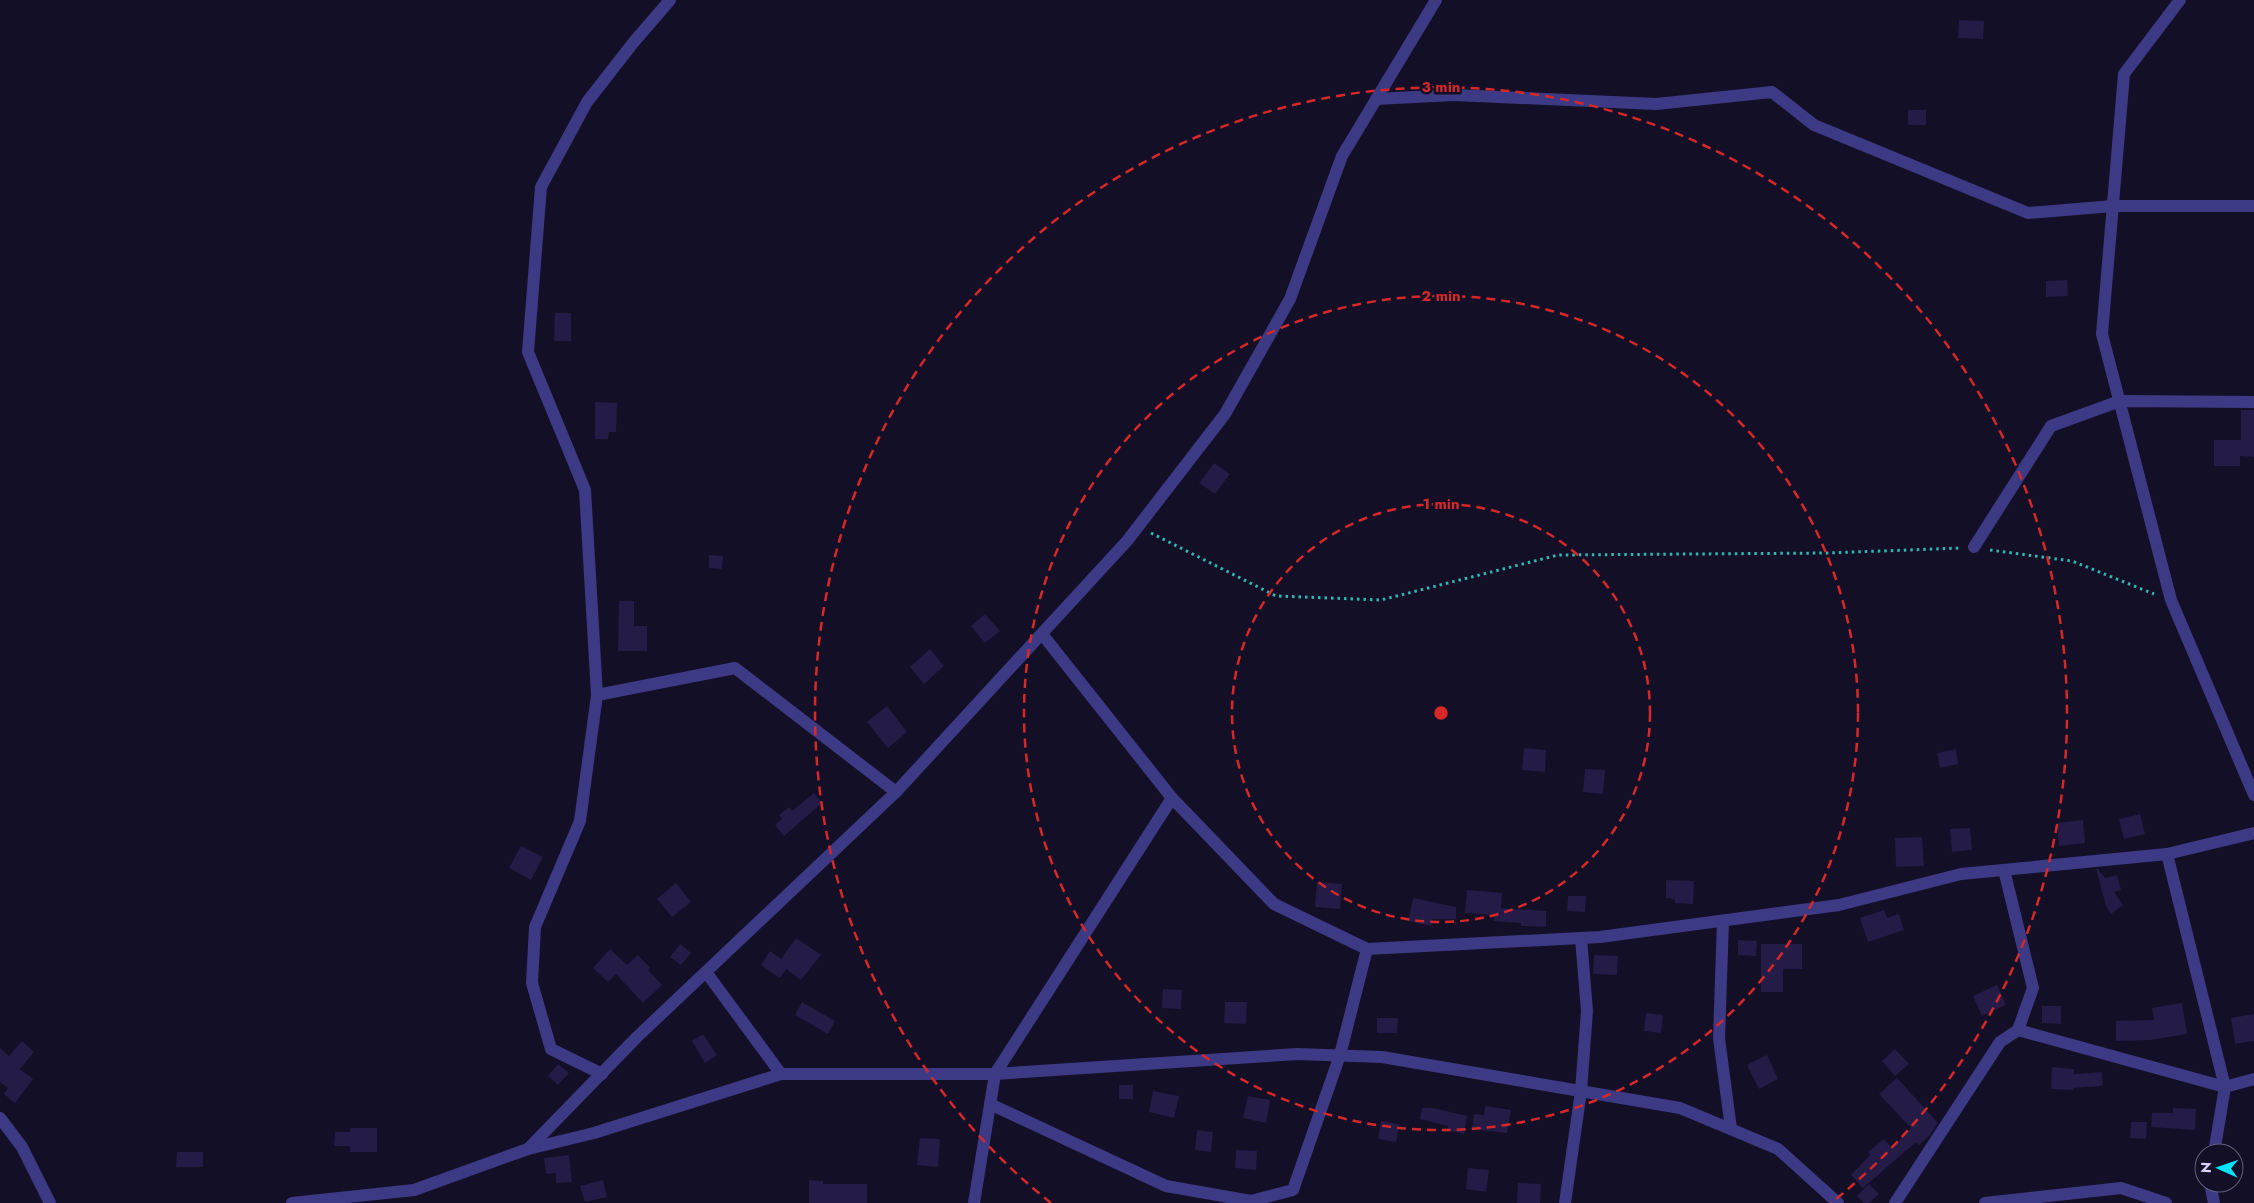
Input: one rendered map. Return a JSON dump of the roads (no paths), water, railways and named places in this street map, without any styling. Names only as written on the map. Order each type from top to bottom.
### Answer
[{"type":"street","points":[[602,1074],[551,1049],[532,983],[535,927],[580,821],[597,694],[585,490],[528,352],[542,187],[587,102],[633,43],[670,0]]},
{"type":"street","points":[[528,1149],[706,972],[896,792],[1042,634],[1138,526],[1225,414],[1290,299],[1342,156],[1436,0]]},
{"type":"street","points":[[2180,0],[2124,74],[2102,334],[2171,600],[2254,795]]},
{"type":"street","points":[[1376,99],[1454,94],[1656,104],[1772,92],[1814,125],[2028,212],[2113,206],[2254,206]]},
{"type":"street","points":[[1974,548],[2051,426],[2120,401],[2254,402]]},
{"type":"street","points":[[1042,634],[1172,798],[1274,904],[1368,949],[1581,938],[1839,905],[1961,874],[2167,854],[2254,833]]},
{"type":"street","points":[[597,694],[735,668],[896,792]]},
{"type":"street","points":[[974,1203],[994,1074],[1172,798]]},
{"type":"street","points":[[2167,854],[2225,1087],[2216,1143]]},
{"type":"street","points":[[1895,1203],[2000,1042],[2018,1030],[2033,988],[2004,870]]},
{"type":"street","points":[[1723,920],[1719,1038],[1731,1129]]},
{"type":"street","points":[[1564,1203],[1581,1091],[1587,1011],[1581,938]]},
{"type":"street","points":[[990,1104],[1166,1186],[1251,1202],[1293,1190],[1340,1055],[1368,949]]},
{"type":"street","points":[[706,972],[781,1074]]},
{"type":"street","points":[[2018,1030],[2225,1087],[2254,1079]]},
{"type":"street","points":[[292,1203],[414,1190],[528,1149],[594,1133],[781,1074],[994,1074],[1297,1054],[1382,1056],[1680,1108],[1778,1149],[1838,1203]]},
{"type":"street","points":[[0,1118],[22,1147],[50,1203]]},
{"type":"street","points":[[1985,1203],[2121,1188],[2166,1203]]}]
